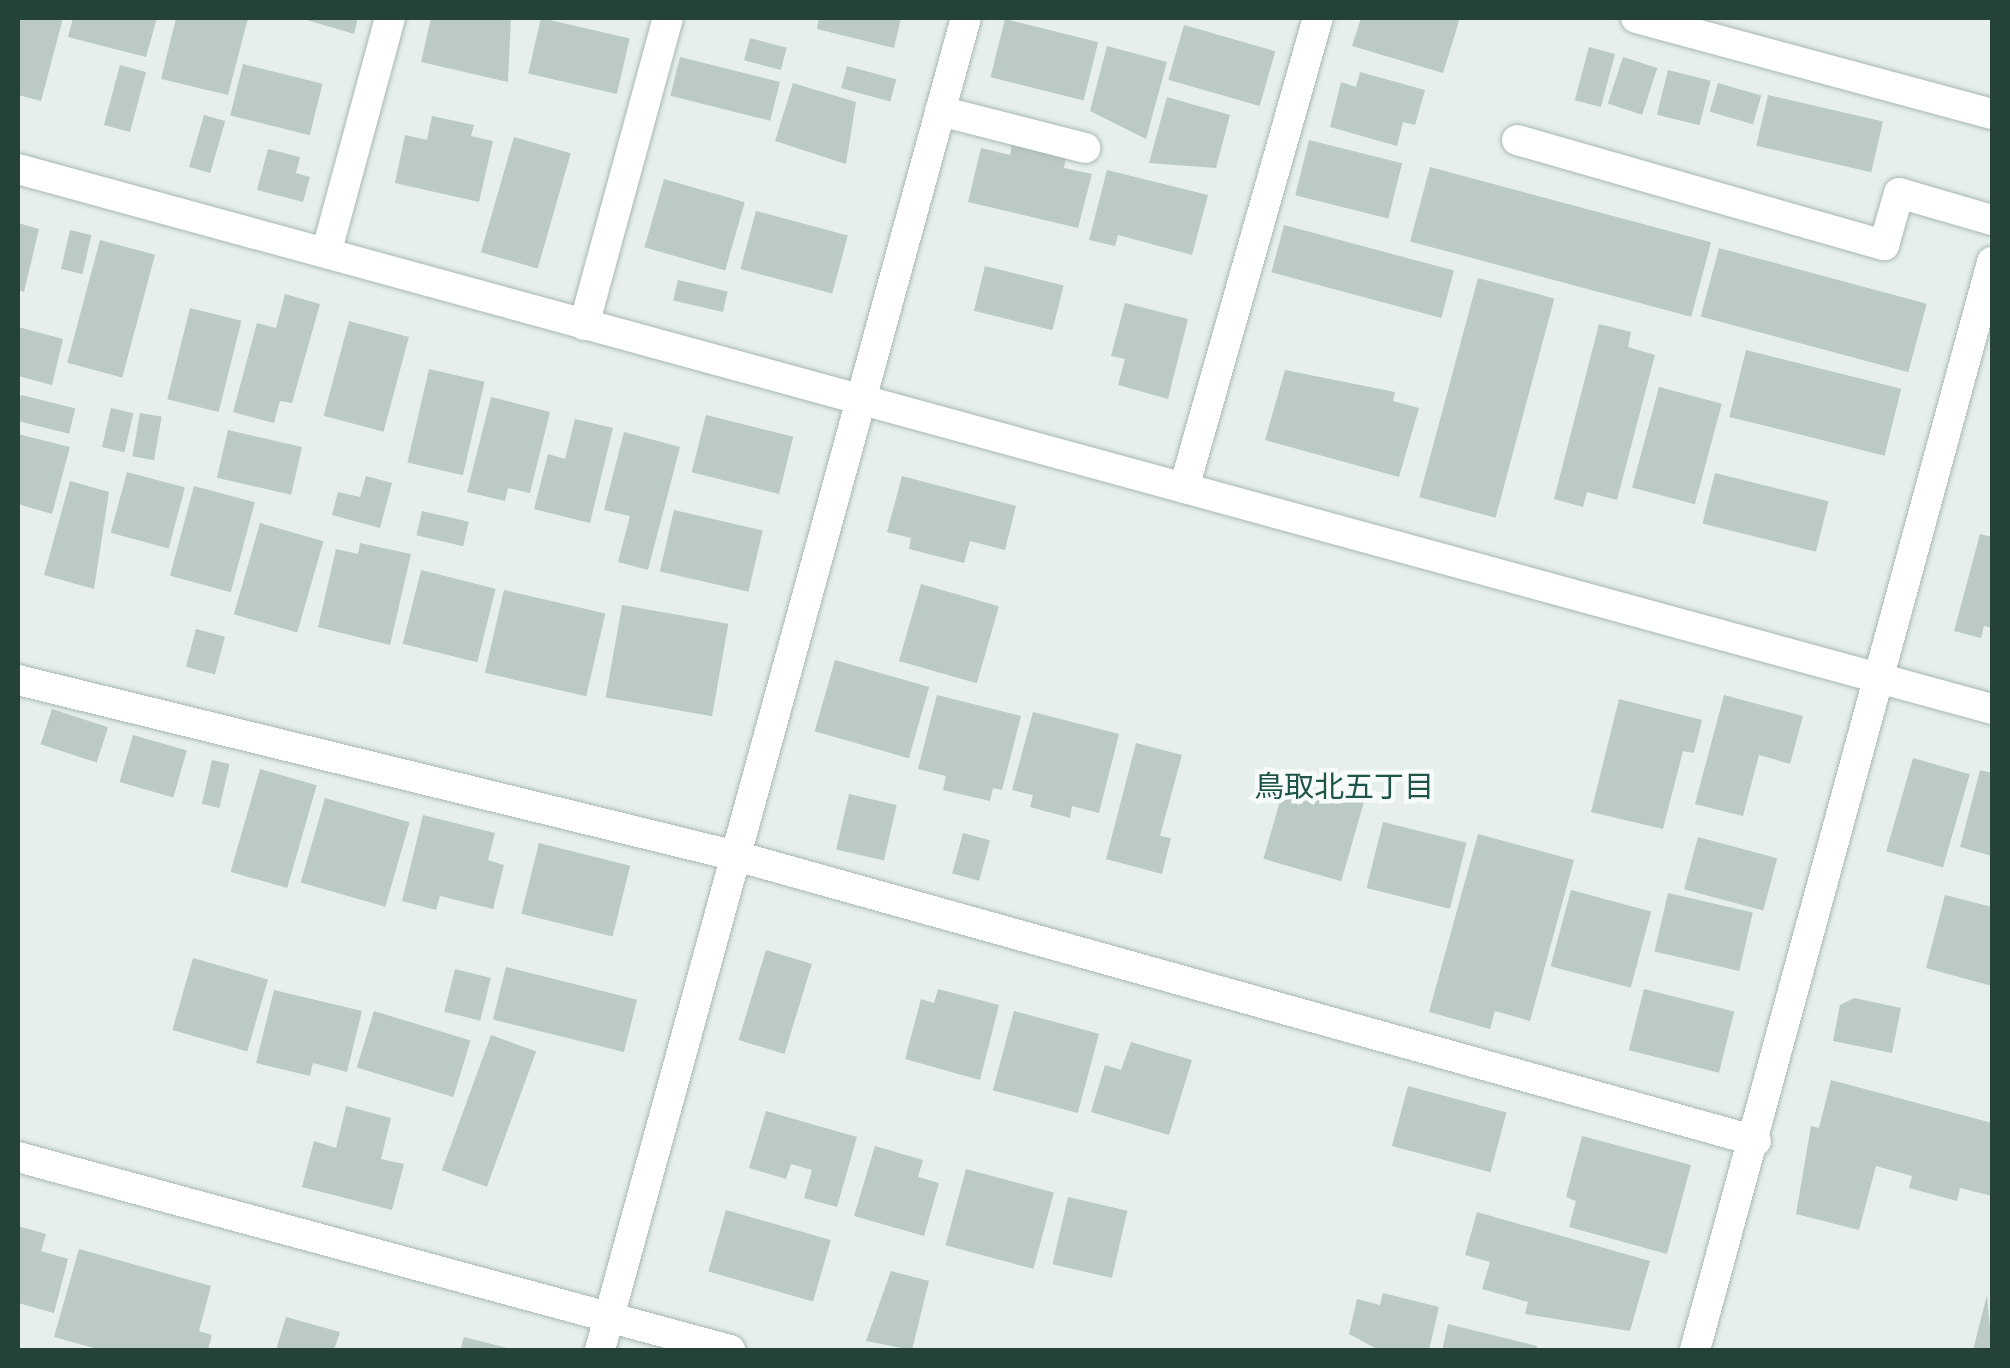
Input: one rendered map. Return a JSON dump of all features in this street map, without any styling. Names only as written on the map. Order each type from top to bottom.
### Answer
[{"type":"street","points":[[327,250],[390,18]]},
{"type":"street","points":[[584,325],[668,18]]},
{"type":"street","points":[[600,1350],[966,18]]},
{"type":"street","points":[[1184,488],[1318,18]]},
{"type":"street","points":[[1636,18],[1992,114]]},
{"type":"street","points":[[940,112],[1085,148]]},
{"type":"street","points":[[1517,140],[1884,245],[1899,193],[1992,220]]},
{"type":"street","points":[[18,168],[327,250],[584,325],[863,396],[1184,488],[1992,708]]},
{"type":"street","points":[[1695,1350],[1886,678],[1979,373],[1992,262]]},
{"type":"street","points":[[18,680],[736,856],[1756,1140]]},
{"type":"street","points":[[18,1157],[730,1350]]},
{"type":"building","points":[[18,18],[63,18],[41,101],[18,95]]},
{"type":"building","points":[[73,18],[157,18],[146,57],[68,37]]},
{"type":"building","points":[[176,18],[248,18],[228,95],[161,79]]},
{"type":"building","points":[[300,18],[358,18],[354,34]]},
{"type":"building","points":[[431,18],[511,18],[508,82],[421,62]]},
{"type":"building","points":[[541,18],[630,38],[617,94],[528,74]]},
{"type":"building","points":[[819,18],[901,18],[894,48],[817,29]]},
{"type":"building","points":[[1361,18],[1460,18],[1443,73],[1352,46]]},
{"type":"building","points":[[1005,19],[1098,42],[1084,100],[990,77]]},
{"type":"building","points":[[1184,25],[1275,51],[1260,106],[1168,80]]},
{"type":"building","points":[[750,38],[787,48],[781,70],[744,60]]},
{"type":"building","points":[[1107,46],[1167,62],[1146,139],[1090,111]]},
{"type":"building","points":[[1589,47],[1615,54],[1601,107],[1575,100]]},
{"type":"building","points":[[680,57],[780,82],[770,121],[670,96]]},
{"type":"building","points":[[1623,57],[1657,68],[1642,115],[1608,104]]},
{"type":"building","points":[[243,64],[323,84],[310,135],[230,115]]},
{"type":"building","points":[[120,65],[146,72],[130,132],[104,125]]},
{"type":"building","points":[[847,66],[896,79],[890,101],[841,88]]},
{"type":"building","points":[[1668,70],[1711,81],[1700,125],[1657,115]]},
{"type":"building","points":[[1360,72],[1425,90],[1415,125],[1403,122],[1397,146],[1330,127],[1341,82],[1356,87]]},
{"type":"building","points":[[793,83],[856,102],[846,164],[775,141]]},
{"type":"building","points":[[1718,83],[1761,95],[1753,124],[1710,112]]},
{"type":"building","points":[[1768,95],[1883,122],[1871,172],[1756,146]]},
{"type":"building","points":[[1167,97],[1230,115],[1216,168],[1149,163]]},
{"type":"building","points":[[204,115],[225,121],[210,173],[189,167]]},
{"type":"building","points":[[432,116],[474,125],[471,136],[493,141],[479,202],[395,183],[405,135],[427,140]]},
{"type":"building","points":[[514,137],[571,153],[538,269],[481,252]]},
{"type":"building","points":[[1309,140],[1402,163],[1388,219],[1295,195]]},
{"type":"building","points":[[1012,144],[1066,156],[1064,168],[1092,174],[1078,228],[968,202],[981,148],[1010,155]]},
{"type":"building","points":[[268,149],[300,157],[296,173],[310,177],[303,202],[257,190]]},
{"type":"building","points":[[1430,167],[1711,242],[1691,317],[1410,241]]},
{"type":"building","points":[[1107,170],[1208,195],[1192,255],[1118,235],[1115,246],[1089,240]]},
{"type":"building","points":[[664,179],[745,202],[725,270],[644,247]]},
{"type":"building","points":[[756,211],[848,236],[832,294],[740,269]]},
{"type":"building","points":[[18,223],[39,229],[24,292],[18,290]]},
{"type":"building","points":[[1284,225],[1454,271],[1441,318],[1271,272]]},
{"type":"building","points":[[70,230],[91,235],[82,274],[61,269]]},
{"type":"building","points":[[100,240],[155,255],[122,377],[67,363]]},
{"type":"building","points":[[1719,248],[1927,304],[1908,372],[1701,317]]},
{"type":"building","points":[[985,266],[1064,286],[1052,330],[974,311]]},
{"type":"building","points":[[1478,278],[1554,298],[1496,518],[1419,497]]},
{"type":"building","points":[[678,280],[728,291],[723,312],[673,300]]},
{"type":"building","points":[[285,294],[320,304],[292,403],[280,401],[274,423],[233,412],[257,323],[276,328]]},
{"type":"building","points":[[1125,303],[1188,319],[1168,399],[1118,385],[1125,359],[1111,356]]},
{"type":"building","points":[[190,308],[241,321],[219,412],[167,399]]},
{"type":"building","points":[[349,321],[409,337],[384,432],[324,416]]},
{"type":"building","points":[[1599,324],[1631,332],[1628,347],[1655,355],[1617,500],[1587,492],[1583,507],[1554,499]]},
{"type":"building","points":[[18,327],[63,339],[52,385],[18,376]]},
{"type":"building","points":[[1746,350],[1901,389],[1885,456],[1729,417]]},
{"type":"building","points":[[429,369],[485,382],[463,475],[407,463]]},
{"type":"building","points":[[1285,370],[1395,392],[1393,401],[1419,408],[1399,477],[1265,440]]},
{"type":"building","points":[[1659,387],[1722,404],[1695,504],[1632,487]]},
{"type":"building","points":[[21,395],[75,409],[69,434],[18,421]]},
{"type":"building","points":[[491,397],[550,412],[530,493],[508,488],[505,501],[467,492]]},
{"type":"building","points":[[111,408],[133,413],[124,452],[102,447]]},
{"type":"building","points":[[140,413],[162,417],[154,460],[132,456]]},
{"type":"building","points":[[706,415],[793,437],[779,494],[692,472]]},
{"type":"building","points":[[575,419],[613,428],[590,523],[534,509],[548,454],[565,459]]},
{"type":"building","points":[[228,430],[302,447],[291,495],[217,478]]},
{"type":"building","points":[[624,432],[680,447],[648,570],[618,562],[630,516],[604,510]]},
{"type":"building","points":[[18,434],[70,447],[52,514],[18,504]]},
{"type":"building","points":[[127,472],[185,488],[169,548],[111,533]]},
{"type":"building","points":[[1715,473],[1829,501],[1816,552],[1702,523]]},
{"type":"building","points":[[366,476],[392,483],[380,528],[332,515],[338,492],[360,497]]},
{"type":"building","points":[[902,476],[1016,506],[1005,550],[970,541],[964,563],[909,549],[911,538],[887,532]]},
{"type":"building","points":[[70,481],[109,492],[94,589],[44,575]]},
{"type":"building","points":[[194,486],[255,502],[231,592],[170,576]]},
{"type":"building","points":[[674,510],[763,530],[748,592],[660,571]]},
{"type":"building","points":[[422,511],[469,522],[463,546],[416,535]]},
{"type":"building","points":[[260,523],[323,541],[297,633],[234,614]]},
{"type":"building","points":[[1980,534],[1992,537],[1992,628],[1984,626],[1981,638],[1954,631]]},
{"type":"building","points":[[360,543],[411,554],[390,645],[318,627],[336,549],[358,554]]},
{"type":"building","points":[[421,570],[496,589],[477,662],[403,644]]},
{"type":"building","points":[[921,584],[999,606],[977,683],[899,661]]},
{"type":"building","points":[[504,590],[605,613],[586,696],[485,673]]},
{"type":"building","points":[[622,605],[728,624],[712,716],[606,698]]},
{"type":"building","points":[[196,629],[225,637],[215,674],[186,667]]},
{"type":"building","points":[[835,660],[929,687],[909,758],[815,731]]},
{"type":"building","points":[[937,695],[1021,716],[1002,790],[993,788],[990,801],[943,790],[946,776],[918,769]]},
{"type":"building","points":[[1724,695],[1803,716],[1790,764],[1759,755],[1743,816],[1695,804]]},
{"type":"building","points":[[1619,699],[1702,720],[1694,753],[1683,751],[1663,829],[1591,812]]},
{"type":"building","points":[[52,709],[108,727],[97,762],[41,744]]},
{"type":"building","points":[[1033,712],[1119,734],[1099,813],[1072,806],[1070,818],[1030,807],[1033,795],[1012,790]]},
{"type":"building","points":[[133,735],[187,750],[173,798],[119,782]]},
{"type":"building","points":[[1136,743],[1182,755],[1160,836],[1171,838],[1162,874],[1106,859]]},
{"type":"building","points":[[1913,758],[1970,774],[1943,868],[1886,851]]},
{"type":"building","points":[[212,760],[230,764],[219,808],[202,804]]},
{"type":"building","points":[[260,769],[317,785],[287,888],[231,872]]},
{"type":"building","points":[[1980,770],[1992,773],[1992,856],[1960,847]]},
{"type":"building","points":[[1286,780],[1364,802],[1341,881],[1263,859]]},
{"type":"building","points":[[849,794],[897,805],[884,861],[836,850]]},
{"type":"building","points":[[325,798],[410,822],[385,907],[301,883]]},
{"type":"building","points":[[423,815],[495,833],[488,860],[504,865],[493,909],[440,896],[436,910],[402,901]]},
{"type":"building","points":[[1383,822],[1466,843],[1450,909],[1367,888]]},
{"type":"building","points":[[963,833],[990,840],[979,881],[952,874]]},
{"type":"building","points":[[1478,834],[1574,860],[1530,1021],[1495,1011],[1490,1029],[1429,1012]]},
{"type":"building","points":[[1698,837],[1777,858],[1763,910],[1684,889]]},
{"type":"building","points":[[539,843],[630,866],[613,937],[521,914]]},
{"type":"building","points":[[1571,890],[1651,911],[1631,988],[1551,966]]},
{"type":"building","points":[[1668,893],[1753,913],[1739,971],[1655,951]]},
{"type":"building","points":[[1945,895],[1992,907],[1992,986],[1926,968]]},
{"type":"building","points":[[766,950],[812,964],[784,1054],[739,1040]]},
{"type":"building","points":[[193,958],[268,979],[247,1052],[172,1030]]},
{"type":"building","points":[[506,967],[637,1000],[624,1052],[493,1019]]},
{"type":"building","points":[[455,969],[491,978],[480,1021],[444,1012]]},
{"type":"building","points":[[938,989],[999,1005],[980,1080],[905,1059],[921,999],[934,1003]]},
{"type":"building","points":[[1644,989],[1734,1011],[1719,1073],[1629,1050]]},
{"type":"building","points":[[274,990],[362,1011],[347,1072],[313,1063],[310,1076],[256,1063]]},
{"type":"building","points":[[1854,998],[1901,1008],[1892,1053],[1833,1041],[1840,1005]]},
{"type":"building","points":[[374,1011],[471,1041],[453,1097],[357,1067]]},
{"type":"building","points":[[1014,1011],[1099,1034],[1078,1113],[993,1090]]},
{"type":"building","points":[[491,1035],[536,1051],[487,1187],[442,1170]]},
{"type":"building","points":[[1131,1042],[1192,1060],[1169,1135],[1091,1112],[1105,1065],[1121,1070]]},
{"type":"building","points":[[1831,1080],[1992,1123],[1992,1196],[1960,1188],[1957,1201],[1909,1188],[1912,1176],[1876,1166],[1859,1230],[1796,1214],[1811,1126],[1819,1128]]},
{"type":"building","points":[[1408,1086],[1507,1112],[1490,1172],[1392,1146]]},
{"type":"building","points":[[346,1106],[391,1118],[381,1159],[404,1164],[392,1210],[302,1187],[314,1141],[336,1148]]},
{"type":"building","points":[[766,1111],[857,1137],[837,1207],[804,1198],[812,1170],[791,1164],[786,1179],[749,1168]]},
{"type":"building","points":[[1582,1136],[1691,1165],[1667,1254],[1569,1227],[1576,1201],[1566,1197]]},
{"type":"building","points":[[875,1146],[923,1160],[918,1177],[939,1183],[924,1236],[854,1216]]},
{"type":"building","points":[[966,1169],[1054,1193],[1033,1269],[946,1245]]},
{"type":"building","points":[[1068,1197],[1127,1211],[1112,1278],[1052,1264]]},
{"type":"building","points":[[726,1210],[831,1240],[813,1302],[708,1272]]},
{"type":"building","points":[[1477,1212],[1650,1261],[1630,1331],[1525,1314],[1528,1302],[1482,1289],[1490,1262],[1465,1255]]},
{"type":"building","points":[[18,1226],[46,1234],[41,1251],[68,1259],[54,1313],[18,1303]]},
{"type":"building","points":[[79,1249],[211,1286],[199,1331],[212,1335],[208,1350],[101,1350],[54,1337]]},
{"type":"building","points":[[891,1271],[929,1281],[912,1350],[866,1341]]},
{"type":"building","points":[[1383,1293],[1439,1307],[1429,1350],[1379,1350],[1349,1334],[1357,1299],[1380,1305]]},
{"type":"building","points":[[1987,1295],[1992,1350],[1973,1350]]},
{"type":"building","points":[[286,1317],[340,1332],[334,1350],[276,1350]]},
{"type":"building","points":[[1448,1324],[1537,1346],[1536,1350],[1442,1350]]},
{"type":"building","points":[[464,1337],[511,1349],[511,1350],[460,1350]]},
{"type":"district","name":"鳥取北五丁目","points":[[1344,787]]}]
